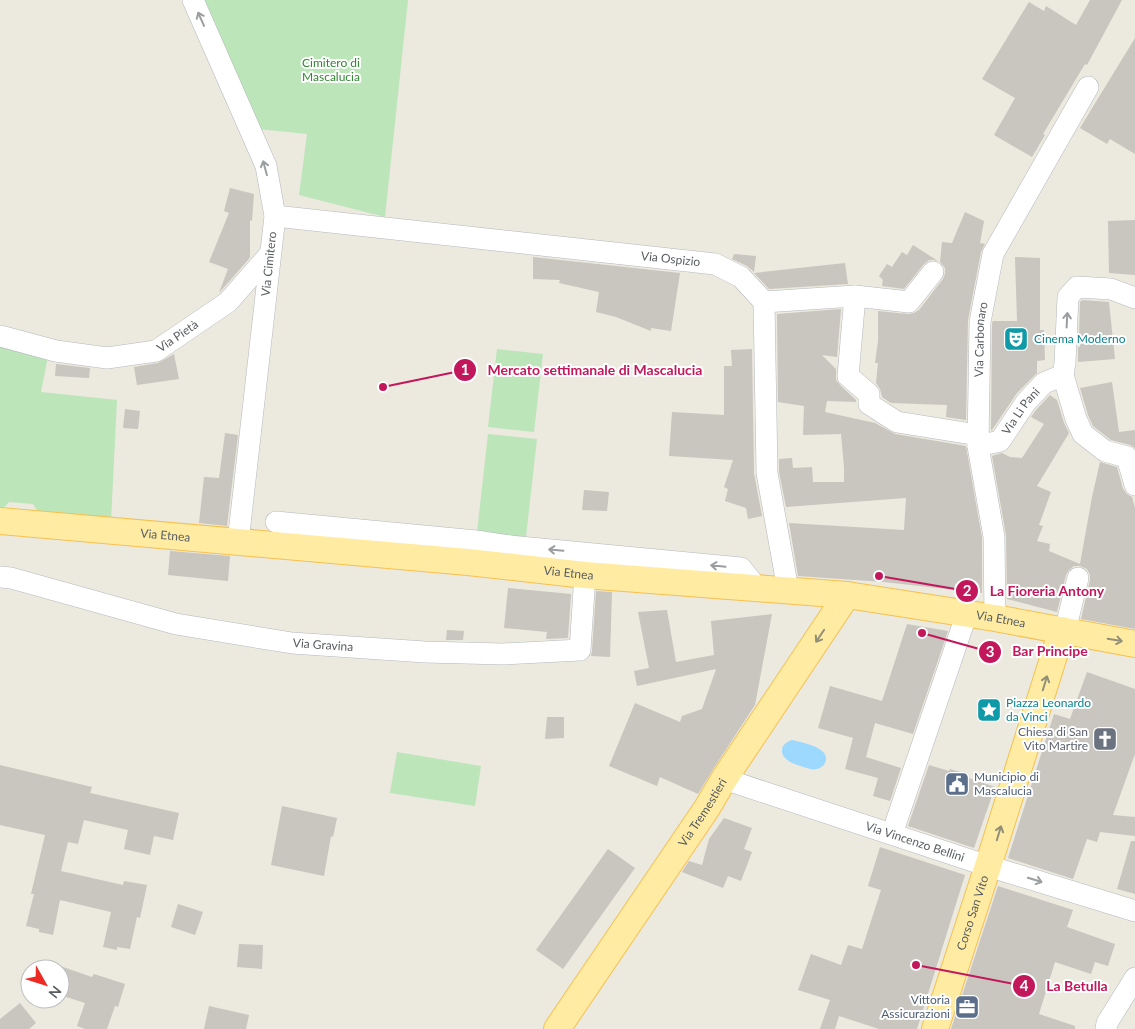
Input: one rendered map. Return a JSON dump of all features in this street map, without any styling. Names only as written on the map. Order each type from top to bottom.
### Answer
[{"type":"main road","name":"Via Etnea","points":[[0,521],[238,542],[501,555],[585,575],[683,572],[757,588],[847,595],[967,613],[1135,644]]},
{"type":"main road","name":"Via Tremestieri","points":[[557,1029],[707,808],[724,779],[847,595]]},
{"type":"main road","name":"Corso San Vito","points":[[935,1029],[1063,630]]},
{"type":"street","name":"Via Cimitero","points":[[193,0],[266,166],[275,216],[238,542]]},
{"type":"street","name":"Via Carbonaro","points":[[995,618],[994,537],[978,441],[980,322],[993,254],[1088,87]]},
{"type":"street","name":"Via Ospizio","points":[[275,216],[715,264],[742,277],[764,302]]},
{"type":"street","name":"Via Pietà","points":[[0,336],[56,351],[107,358],[156,351],[228,302],[270,254]]},
{"type":"street","points":[[788,590],[767,472],[764,302],[855,296],[908,302],[933,272]]},
{"type":"street","points":[[1135,298],[1111,289],[1077,287],[1068,297],[1065,363],[1062,375],[1076,419],[1083,434],[1105,451],[1127,457],[1135,485]]},
{"type":"street","points":[[855,296],[848,376],[869,394],[869,404],[897,422],[978,441]]},
{"type":"street","name":"Via Li Pani","points":[[978,441],[1000,441],[1026,402],[1038,389],[1044,383],[1062,375]]},
{"type":"street","points":[[276,522],[476,541],[501,555],[683,572]]},
{"type":"street","name":"Via Gravina","points":[[0,577],[11,578],[176,624],[292,643],[425,652],[503,654],[580,650],[585,575]]},
{"type":"street","points":[[1063,630],[1078,578]]},
{"type":"street","points":[[892,834],[967,613]]},
{"type":"street","name":"Via Vincenzo Bellini","points":[[724,779],[988,866],[1135,911]]},
{"type":"street","points":[[1113,1025],[1135,978]]},
{"type":"green space","name":"Cimitero di Mascalucia","points":[[203,0],[408,0],[385,217],[299,195],[307,134],[258,129]]},
{"type":"green space","points":[[0,342],[48,356],[41,392],[117,400],[111,521],[40,515],[33,504],[9,502],[0,511]]},
{"type":"green space","points":[[497,349],[543,354],[534,432],[488,427]]},
{"type":"green space","points":[[488,434],[537,439],[526,537],[477,532]]},
{"type":"green space","points":[[397,752],[481,766],[475,806],[390,793]]},
{"type":"water","points":[[792,740],[816,747],[825,754],[826,761],[822,767],[810,769],[788,761],[783,755],[782,749],[785,744]]},
{"type":"building","points":[[1090,0],[1122,0],[1087,65],[1085,64],[1043,134],[1045,135],[1032,157],[994,135],[1015,98],[982,79],[1029,2],[1044,11],[1046,6],[1076,25]]},
{"type":"building","points":[[1135,38],[1135,154],[1110,139],[1107,144],[1080,128]]},
{"type":"building","points":[[230,188],[254,194],[252,221],[250,220],[250,257],[219,293],[228,269],[209,262],[229,213],[224,211]]},
{"type":"building","points":[[965,212],[984,221],[980,243],[985,244],[981,252],[968,320],[966,420],[946,417],[947,405],[891,403],[882,397],[876,383],[878,363],[875,363],[878,341],[878,311],[908,314],[919,310],[943,279],[945,268],[940,262],[942,242],[952,243]]},
{"type":"building","points":[[1135,220],[1135,275],[1109,273],[1108,221]]},
{"type":"building","points":[[913,245],[938,261],[929,260],[924,264],[904,289],[882,286],[883,280],[879,276],[887,264],[892,267],[902,252],[907,255]]},
{"type":"building","points":[[734,254],[756,256],[754,272],[747,266],[732,259]]},
{"type":"building","points":[[533,257],[680,273],[671,331],[651,328],[651,331],[616,317],[596,312],[599,292],[559,283],[560,280],[533,279]]},
{"type":"building","name":"Cinema Moderno","points":[[1015,257],[1040,258],[1040,330],[1044,330],[1045,360],[1037,361],[1037,373],[1017,393],[991,430],[992,323],[993,321],[1017,321]]},
{"type":"building","points":[[845,263],[848,284],[769,289],[754,273]]},
{"type":"building","points":[[1082,300],[1109,302],[1115,359],[1078,362],[1080,302]]},
{"type":"building","points":[[841,309],[837,357],[822,355],[836,369],[836,380],[856,402],[827,401],[825,412],[875,423],[895,434],[966,446],[982,538],[982,593],[884,582],[798,576],[789,523],[904,530],[906,498],[786,507],[779,472],[779,459],[792,458],[793,468],[812,467],[813,482],[844,482],[844,467],[841,434],[803,435],[804,406],[778,402],[777,314]]},
{"type":"building","points":[[752,349],[754,473],[762,516],[748,519],[746,508],[725,501],[728,489],[724,487],[733,460],[669,456],[672,412],[724,415],[724,366],[732,366],[731,350]]},
{"type":"building","points":[[174,354],[179,379],[137,385],[134,367],[158,363]]},
{"type":"building","points":[[56,364],[90,368],[89,378],[55,376]]},
{"type":"building","points":[[1112,382],[1119,432],[1135,430],[1135,448],[1111,440],[1093,426],[1088,415],[1080,388]]},
{"type":"building","points":[[1050,395],[1057,400],[1069,433],[1037,486],[1051,492],[1039,525],[1043,526],[1037,541],[1050,544],[1049,551],[1080,564],[1100,462],[1117,467],[1123,489],[1132,497],[1135,508],[1135,629],[1081,619],[1090,575],[1087,569],[1080,566],[1074,566],[1066,575],[1057,612],[1007,599],[1006,535],[992,456],[1002,453],[1010,457],[1022,458],[1044,424],[1031,417]]},
{"type":"building","points":[[125,409],[140,411],[138,429],[123,428]]},
{"type":"building","points":[[225,433],[238,435],[227,526],[199,523],[204,477],[219,478]]},
{"type":"building","points":[[584,490],[609,492],[607,511],[582,510]]},
{"type":"building","points":[[170,551],[230,556],[228,581],[168,575]]},
{"type":"building","points":[[508,588],[571,594],[568,638],[546,639],[547,632],[504,628]]},
{"type":"building","points":[[596,591],[612,592],[610,657],[591,656]]},
{"type":"building","points":[[667,610],[676,662],[714,655],[711,621],[772,614],[755,705],[698,794],[660,777],[657,786],[609,766],[635,703],[680,722],[682,716],[702,709],[716,669],[637,686],[634,671],[649,668],[638,612]]},
{"type":"building","points":[[907,624],[948,631],[913,734],[875,723],[866,757],[901,768],[890,801],[873,796],[878,778],[845,769],[853,738],[818,728],[830,686],[882,701]]},
{"type":"building","points":[[447,630],[464,631],[463,640],[446,640]]},
{"type":"building","points":[[1087,672],[1135,689],[1135,754],[1113,815],[1135,817],[1135,836],[1100,832],[1097,842],[1087,839],[1073,879],[1008,858],[1054,714],[1070,719]]},
{"type":"building","points":[[547,717],[564,717],[564,738],[545,739]]},
{"type":"building","points":[[0,765],[92,787],[90,793],[179,813],[173,840],[154,836],[150,855],[124,849],[128,830],[84,820],[78,844],[68,842],[61,871],[123,885],[124,881],[147,885],[140,918],[137,917],[130,949],[117,947],[117,950],[103,947],[111,912],[60,900],[53,935],[39,932],[39,929],[26,926],[34,894],[31,894],[45,835],[0,825]]},
{"type":"building","points":[[929,765],[968,774],[966,777],[995,787],[974,848],[908,826]]},
{"type":"building","points":[[282,806],[337,818],[333,837],[331,836],[324,876],[271,865]]},
{"type":"building","points":[[724,818],[752,828],[744,849],[752,852],[741,881],[728,876],[723,888],[682,872],[689,861],[702,865],[709,839]]},
{"type":"building","points":[[1131,841],[1135,841],[1135,894],[1117,889]]},
{"type":"building","points":[[880,847],[965,875],[917,1029],[879,1029],[839,1016],[835,1029],[820,1029],[830,1000],[798,990],[811,954],[841,965],[848,945],[862,949],[881,890],[868,886]]},
{"type":"building","points":[[608,849],[635,868],[563,969],[536,950]]},
{"type":"building","points":[[998,886],[1073,910],[1067,927],[1115,944],[1108,966],[1095,962],[1091,974],[1055,962],[1039,1014],[1075,1026],[1075,1029],[951,1029]]},
{"type":"building","points":[[178,904],[203,912],[195,935],[171,927]]},
{"type":"building","points":[[239,944],[263,945],[262,969],[237,967]]},
{"type":"building","points":[[70,969],[92,977],[94,974],[125,984],[118,1007],[115,1006],[107,1029],[85,1029],[77,1026],[85,1003],[70,998]]},
{"type":"building","points":[[20,1003],[20,1009],[25,1009],[36,1023],[29,1029],[0,1029],[0,1019]]},
{"type":"building","points":[[209,1006],[249,1015],[246,1029],[204,1029]]},
{"type":"place","name":"Cinema Moderno","points":[[1016,339]]},
{"type":"place","name":"Mercato settimanale di Mascalucia","points":[[383,387]]},
{"type":"place","name":"La Fioreria Antony","points":[[879,576]]},
{"type":"place","name":"Bar Principe","points":[[922,633]]},
{"type":"place","name":"Piazza Leonardo da Vinci","points":[[989,710]]},
{"type":"place","name":"Chiesa di San Vito Martire","points":[[1105,739]]},
{"type":"place","name":"Municipio di Mascalucia","points":[[957,784]]},
{"type":"place","name":"La Betulla","points":[[916,965]]},
{"type":"place","name":"Vittoria Assicurazioni","points":[[967,1007]]}]
